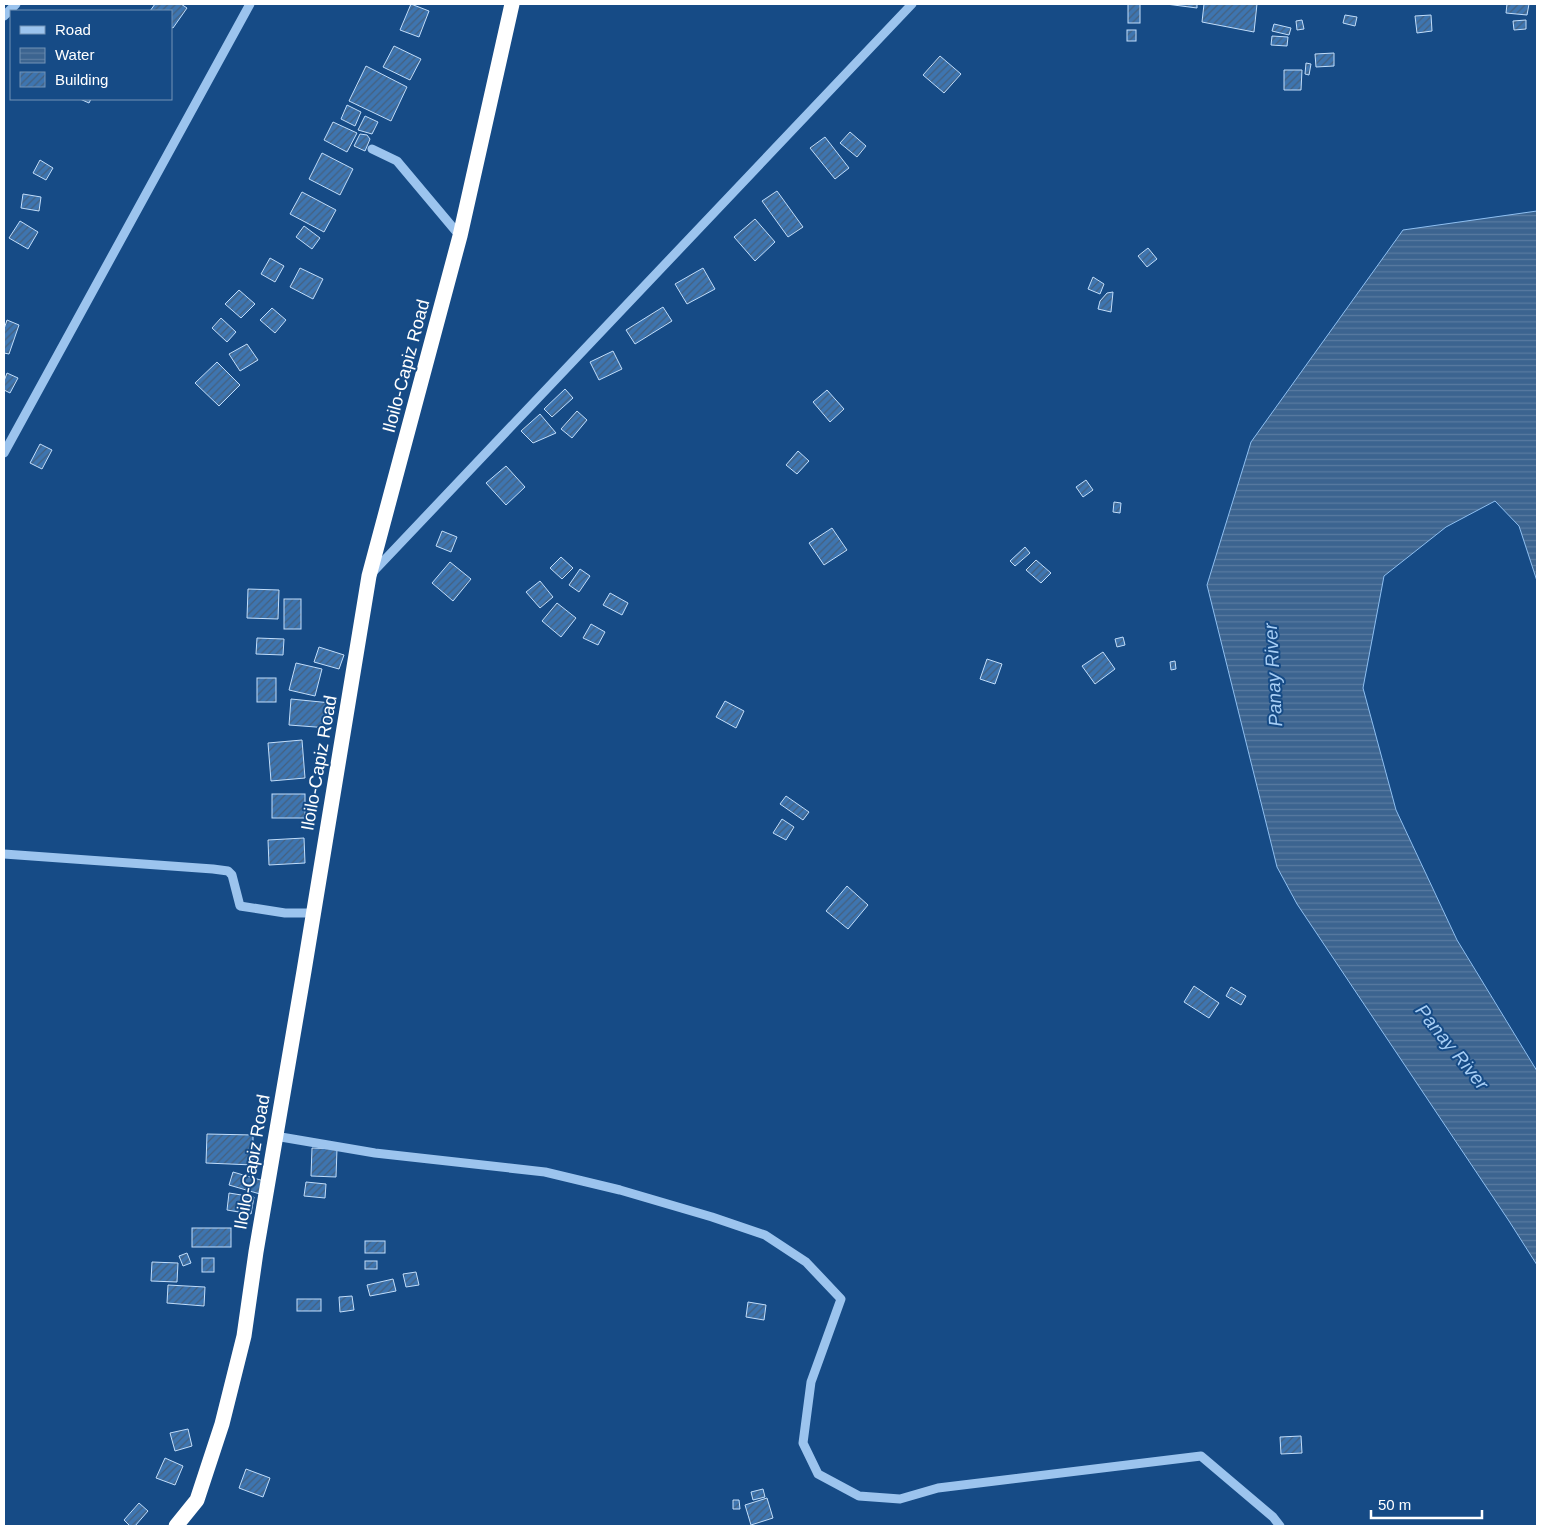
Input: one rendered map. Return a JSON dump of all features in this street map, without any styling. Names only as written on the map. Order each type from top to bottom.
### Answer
[{"type":"highway","name":"Iloilo-Capiz Road","points":[[176,1526],[197,1500],[224,1416],[244,1336],[275,1136],[369,576],[460,236],[512,4]]},
{"type":"street","points":[[4,16],[16,4]]},
{"type":"street","points":[[4,453],[250,4]]},
{"type":"street","points":[[369,576],[912,4]]},
{"type":"street","points":[[372,149],[397,161],[460,236]]},
{"type":"street","points":[[4,854],[228,871],[232,875],[240,906],[285,913],[313,913]]},
{"type":"street","points":[[275,1136],[375,1153],[545,1172],[620,1190],[765,1235],[806,1262],[841,1299],[811,1382],[803,1443],[818,1474],[860,1496],[900,1499],[938,1488],[1201,1456],[1280,1526]]},
{"type":"water","name":"Panay River","points":[[1537,211],[1537,581],[1519,526],[1495,501],[1446,527],[1384,576],[1363,688],[1396,810],[1457,940],[1537,1071],[1537,1265],[1297,904],[1277,867],[1207,585],[1251,442],[1403,230]]},
{"type":"building","points":[[155,4],[181,4],[187,8],[173,28],[172,10],[151,10]]},
{"type":"building","points":[[411,4],[429,11],[419,37],[400,30]]},
{"type":"building","points":[[1128,4],[1140,4],[1140,23],[1128,23]]},
{"type":"building","points":[[1166,4],[1197,4],[1197,8]]},
{"type":"building","points":[[1204,4],[1257,4],[1254,32],[1202,22]]},
{"type":"building","points":[[1507,4],[1529,4],[1527,15],[1506,13]]},
{"type":"building","points":[[1345,15],[1357,17],[1355,26],[1343,23]]},
{"type":"building","points":[[1431,15],[1432,31],[1417,33],[1415,16]]},
{"type":"building","points":[[1302,20],[1304,29],[1297,30],[1296,21]]},
{"type":"building","points":[[1526,20],[1526,29],[1514,30],[1513,21]]},
{"type":"building","points":[[1274,24],[1291,28],[1289,35],[1272,31]]},
{"type":"building","points":[[1127,30],[1136,30],[1136,41],[1127,41]]},
{"type":"building","points":[[1272,36],[1288,37],[1287,46],[1271,45]]},
{"type":"building","points":[[394,46],[421,59],[410,80],[383,67]]},
{"type":"building","points":[[1334,53],[1334,66],[1316,67],[1315,54]]},
{"type":"building","points":[[940,56],[961,74],[944,93],[923,75]]},
{"type":"building","points":[[1306,63],[1311,64],[1309,75],[1305,74]]},
{"type":"building","points":[[366,66],[407,87],[391,121],[349,101]]},
{"type":"building","points":[[1284,70],[1302,70],[1301,90],[1284,90]]},
{"type":"building","points":[[347,105],[361,112],[355,126],[341,119]]},
{"type":"building","points":[[365,116],[378,122],[372,134],[358,130]]},
{"type":"building","points":[[333,122],[357,133],[347,152],[324,140]]},
{"type":"building","points":[[850,132],[866,146],[857,157],[840,143]]},
{"type":"building","points":[[360,134],[367,135],[370,139],[365,151],[354,146]]},
{"type":"building","points":[[825,137],[849,168],[835,179],[810,148]]},
{"type":"building","points":[[322,153],[353,169],[340,195],[309,179]]},
{"type":"building","points":[[40,160],[53,168],[46,180],[33,173]]},
{"type":"building","points":[[777,191],[803,227],[788,237],[762,201]]},
{"type":"building","points":[[302,192],[336,210],[324,232],[290,214]]},
{"type":"building","points":[[23,194],[41,197],[39,211],[21,208]]},
{"type":"building","points":[[755,219],[775,242],[755,261],[734,237]]},
{"type":"building","points":[[20,221],[38,232],[28,249],[9,238]]},
{"type":"building","points":[[304,226],[320,238],[312,249],[296,237]]},
{"type":"building","points":[[1148,248],[1157,259],[1147,267],[1138,256]]},
{"type":"building","points":[[270,258],[284,266],[275,282],[261,274]]},
{"type":"building","points":[[300,268],[323,279],[313,299],[290,287]]},
{"type":"building","points":[[703,268],[715,289],[687,304],[675,284]]},
{"type":"building","points":[[1093,277],[1104,284],[1100,294],[1088,289]]},
{"type":"building","points":[[239,290],[255,304],[241,318],[225,304]]},
{"type":"building","points":[[1113,292],[1111,312],[1098,309],[1100,301],[1107,293]]},
{"type":"building","points":[[663,307],[672,321],[635,344],[626,330]]},
{"type":"building","points":[[272,308],[286,320],[275,333],[260,320]]},
{"type":"building","points":[[221,318],[236,332],[227,342],[212,328]]},
{"type":"building","points":[[7,320],[19,325],[9,354],[4,353],[4,329]]},
{"type":"building","points":[[247,344],[258,360],[240,371],[229,354]]},
{"type":"building","points":[[613,351],[622,369],[599,380],[590,362]]},
{"type":"building","points":[[217,362],[240,385],[219,406],[195,383]]},
{"type":"building","points":[[7,373],[18,378],[10,393],[4,390],[4,381]]},
{"type":"building","points":[[565,389],[573,398],[552,417],[544,409]]},
{"type":"building","points":[[827,390],[844,409],[830,422],[813,402]]},
{"type":"building","points":[[577,411],[587,420],[572,438],[561,429]]},
{"type":"building","points":[[540,414],[556,433],[533,443],[521,431]]},
{"type":"building","points":[[40,444],[52,450],[42,469],[30,463]]},
{"type":"building","points":[[798,451],[809,461],[797,474],[786,465]]},
{"type":"building","points":[[506,466],[525,487],[506,505],[486,483]]},
{"type":"building","points":[[1086,480],[1093,490],[1083,497],[1076,487]]},
{"type":"building","points":[[1114,502],[1121,503],[1120,513],[1113,512]]},
{"type":"building","points":[[832,528],[847,550],[824,565],[809,543]]},
{"type":"building","points":[[442,531],[457,537],[451,552],[436,546]]},
{"type":"building","points":[[1025,547],[1030,553],[1015,566],[1010,561]]},
{"type":"building","points":[[561,557],[573,568],[562,579],[550,568]]},
{"type":"building","points":[[1036,560],[1051,573],[1041,583],[1026,570]]},
{"type":"building","points":[[450,562],[471,579],[453,601],[432,583]]},
{"type":"building","points":[[580,569],[590,576],[579,592],[569,585]]},
{"type":"building","points":[[540,581],[553,597],[540,608],[526,592]]},
{"type":"building","points":[[248,589],[279,590],[278,619],[247,618]]},
{"type":"building","points":[[610,593],[628,603],[622,615],[603,605]]},
{"type":"building","points":[[284,599],[301,599],[301,629],[284,629]]},
{"type":"building","points":[[557,603],[576,618],[561,637],[542,621]]},
{"type":"building","points":[[591,624],[605,632],[598,645],[583,638]]},
{"type":"building","points":[[1123,637],[1125,645],[1117,647],[1115,639]]},
{"type":"building","points":[[257,638],[284,639],[283,655],[256,654]]},
{"type":"building","points":[[319,647],[344,655],[339,669],[314,662]]},
{"type":"building","points":[[1103,652],[1115,669],[1095,684],[1082,666]]},
{"type":"building","points":[[987,659],[1002,664],[995,684],[980,679]]},
{"type":"building","points":[[1175,661],[1176,669],[1171,670],[1170,662]]},
{"type":"building","points":[[296,663],[322,669],[315,696],[289,690]]},
{"type":"building","points":[[257,678],[276,678],[276,702],[257,702]]},
{"type":"building","points":[[291,699],[331,703],[329,728],[289,725]]},
{"type":"building","points":[[725,701],[744,711],[736,728],[716,717]]},
{"type":"building","points":[[302,740],[305,778],[271,781],[268,743]]},
{"type":"building","points":[[272,794],[305,794],[305,818],[272,818]]},
{"type":"building","points":[[786,796],[809,812],[803,820],[780,804]]},
{"type":"building","points":[[782,819],[794,827],[786,840],[773,833]]},
{"type":"building","points":[[304,838],[305,863],[269,865],[268,840]]},
{"type":"building","points":[[847,886],[868,905],[848,929],[826,911]]},
{"type":"building","points":[[1194,986],[1219,1003],[1209,1018],[1184,1002]]},
{"type":"building","points":[[1231,987],[1246,996],[1241,1005],[1226,996]]},
{"type":"building","points":[[207,1134],[253,1135],[253,1165],[206,1163]]},
{"type":"building","points":[[312,1148],[337,1149],[336,1177],[311,1176]]},
{"type":"building","points":[[233,1172],[264,1181],[260,1194],[229,1185]]},
{"type":"building","points":[[306,1182],[326,1184],[325,1198],[304,1196]]},
{"type":"building","points":[[229,1193],[254,1197],[251,1214],[227,1210]]},
{"type":"building","points":[[192,1228],[231,1228],[231,1247],[192,1247]]},
{"type":"building","points":[[365,1241],[385,1241],[385,1253],[365,1253]]},
{"type":"building","points":[[187,1253],[191,1263],[183,1266],[179,1256]]},
{"type":"building","points":[[202,1258],[214,1258],[214,1272],[202,1272]]},
{"type":"building","points":[[365,1261],[377,1261],[377,1269],[365,1269]]},
{"type":"building","points":[[152,1262],[178,1263],[177,1282],[151,1281]]},
{"type":"building","points":[[416,1272],[419,1285],[406,1287],[403,1274]]},
{"type":"building","points":[[393,1279],[396,1291],[370,1296],[367,1285]]},
{"type":"building","points":[[168,1285],[205,1287],[204,1306],[167,1303]]},
{"type":"building","points":[[352,1296],[354,1310],[340,1312],[339,1297]]},
{"type":"building","points":[[297,1299],[321,1299],[321,1311],[297,1311]]},
{"type":"building","points":[[748,1302],[766,1305],[764,1320],[746,1317]]},
{"type":"building","points":[[188,1429],[192,1446],[175,1451],[170,1433]]},
{"type":"building","points":[[1301,1436],[1302,1453],[1281,1454],[1280,1437]]},
{"type":"building","points":[[165,1458],[183,1466],[175,1485],[156,1478]]},
{"type":"building","points":[[246,1469],[270,1478],[263,1497],[239,1488]]},
{"type":"building","points":[[763,1489],[765,1497],[753,1500],[751,1492]]},
{"type":"building","points":[[767,1498],[773,1518],[751,1525],[745,1505]]},
{"type":"building","points":[[733,1500],[739,1500],[740,1509],[733,1509]]},
{"type":"building","points":[[139,1503],[148,1511],[135,1526],[130,1526],[124,1520]]}]
